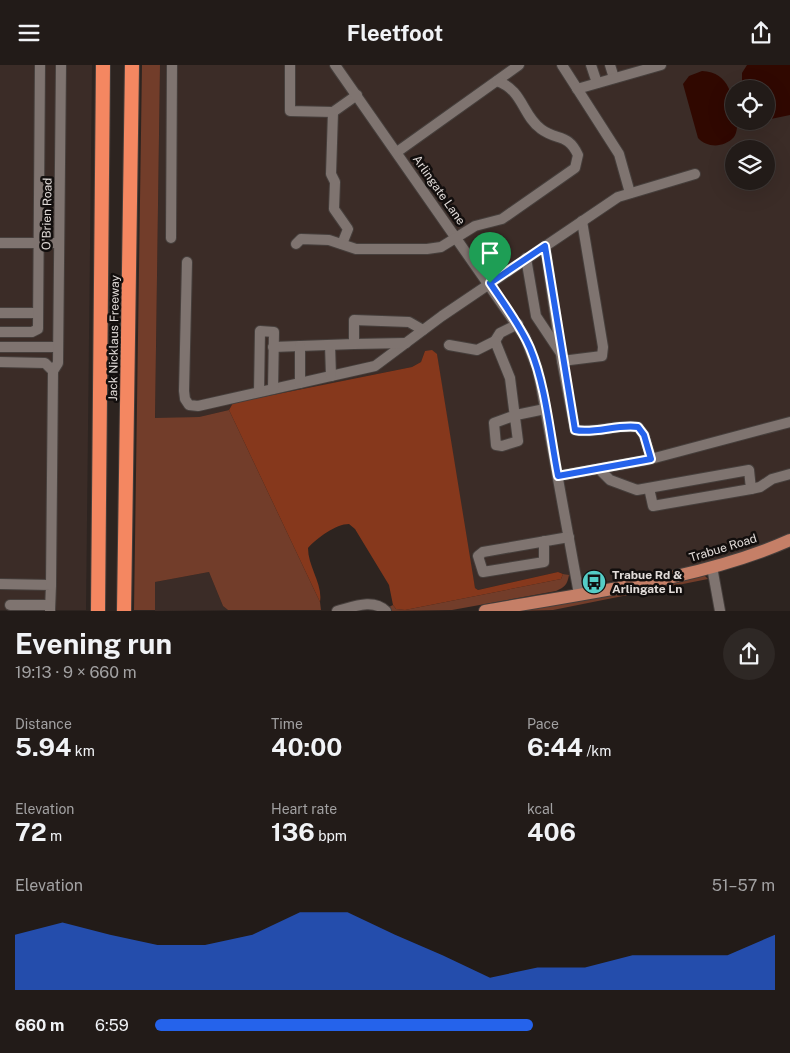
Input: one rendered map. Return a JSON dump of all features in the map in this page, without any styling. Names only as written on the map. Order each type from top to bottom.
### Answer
[{"type":"highway","name":"Jack Nicklaus Freeway","points":[[98,611],[103,65]]},
{"type":"highway","name":"Jack Nicklaus Freeway","points":[[124,611],[132,65]]},
{"type":"main road","name":"Trabue Road","points":[[487,610],[712,567],[790,539]]},
{"type":"street","points":[[0,332],[32,332],[38,329],[40,65]]},
{"type":"street","name":"O'Brien Road","points":[[50,608],[58,347],[61,65]]},
{"type":"street","points":[[171,238],[172,65]]},
{"type":"street","points":[[290,65],[290,111],[333,112],[357,95]]},
{"type":"street","name":"Arlingate Lane","points":[[335,65],[490,283],[518,324],[531,350],[537,368],[579,593]]},
{"type":"street","points":[[397,152],[519,65]]},
{"type":"street","points":[[562,65],[619,154],[630,193]]},
{"type":"street","points":[[590,65],[597,83]]},
{"type":"street","points":[[610,65],[614,79]]},
{"type":"street","points":[[577,89],[614,79],[631,69],[661,65]]},
{"type":"street","points":[[296,244],[301,239],[311,238],[342,244],[356,249],[427,249],[441,247],[475,226],[502,219],[575,168],[578,160],[572,144],[562,137],[541,129],[514,91],[497,81]]},
{"type":"street","points":[[333,112],[331,174],[335,182],[334,209],[348,229],[342,244]]},
{"type":"street","points":[[187,262],[185,399],[190,405],[198,406],[375,366],[490,283],[618,197],[695,174]]},
{"type":"street","points":[[562,357],[602,356],[603,347],[582,221]]},
{"type":"street","points":[[0,243],[59,243]]},
{"type":"street","points":[[545,246],[575,430],[583,431],[619,426],[638,427],[644,435],[651,459]]},
{"type":"street","points":[[526,258],[536,316],[562,357]]},
{"type":"street","points":[[0,313],[38,313]]},
{"type":"street","points":[[354,344],[354,320],[409,322],[423,330]]},
{"type":"street","points":[[449,345],[477,351],[495,341],[500,333],[518,324]]},
{"type":"street","points":[[259,393],[260,331],[274,332],[273,389]]},
{"type":"street","points":[[495,341],[510,378],[516,415],[545,409]]},
{"type":"street","points":[[274,347],[406,343]]},
{"type":"street","points":[[330,345],[330,376]]},
{"type":"street","points":[[300,346],[300,383]]},
{"type":"street","points":[[0,347],[58,347]]},
{"type":"street","points":[[30,347],[31,362]]},
{"type":"street","points":[[0,362],[44,363],[56,367]]},
{"type":"street","points":[[558,476],[651,459],[790,422]]},
{"type":"street","points":[[599,469],[610,480],[628,487],[650,488],[748,470],[751,489]]},
{"type":"street","points":[[650,488],[653,507],[760,487],[772,479],[790,474]]},
{"type":"street","points":[[544,541],[544,562],[483,572],[478,556],[483,552],[544,541],[569,537]]},
{"type":"street","points":[[712,567],[720,611]]},
{"type":"street","points":[[0,584],[50,585]]},
{"type":"street","points":[[338,611],[371,603],[377,604],[386,611]]},
{"type":"street","points":[[8,607],[50,608]]},
{"type":"shaded area","points":[[0,65],[92,65],[86,610],[0,610]]},
{"type":"shaded area","points":[[142,65],[160,65],[155,418],[199,417],[229,410],[320,602],[321,610],[228,610],[223,606],[209,572],[155,582],[155,610],[134,610]]},
{"type":"shaded area","points":[[160,65],[790,65],[790,534],[728,558],[681,569],[591,584],[558,572],[478,590],[475,588],[468,553],[437,355],[425,351],[421,362],[412,367],[233,403],[229,410],[199,417],[155,419]]},
{"type":"shaded area","points":[[747,65],[790,65],[790,115],[775,118],[775,80],[742,80],[742,73]]},
{"type":"shaded area","points":[[702,71],[711,72],[724,81],[725,130],[736,130],[731,140],[725,140],[725,143],[721,145],[711,145],[698,138],[683,84],[689,76]]},
{"type":"shaded area","points":[[432,350],[437,354],[475,588],[478,590],[558,572],[563,574],[561,579],[405,610],[396,609],[393,605],[389,585],[355,529],[349,524],[338,526],[327,532],[308,548],[310,562],[319,589],[320,602],[229,410],[233,403],[412,367],[421,362],[425,351]]},
{"type":"shaded area","points":[[209,572],[223,606],[228,610],[155,611],[155,582]]},
{"type":"shaded area","points":[[563,574],[569,575],[567,581],[564,587],[556,591],[452,610],[390,611],[389,607],[393,605],[396,609],[405,610],[561,579]]},
{"type":"shaded area","points":[[704,575],[708,579],[553,610],[517,611]]},
{"type":"place","name":"Trabue Rd & Arlingate Ln","points":[[594,582]]},
{"type":"route","points":[[545,246],[575,430],[583,431],[619,426],[638,427],[644,435],[651,459],[558,476],[541,386],[531,350],[518,324],[490,283],[545,246]]}]
